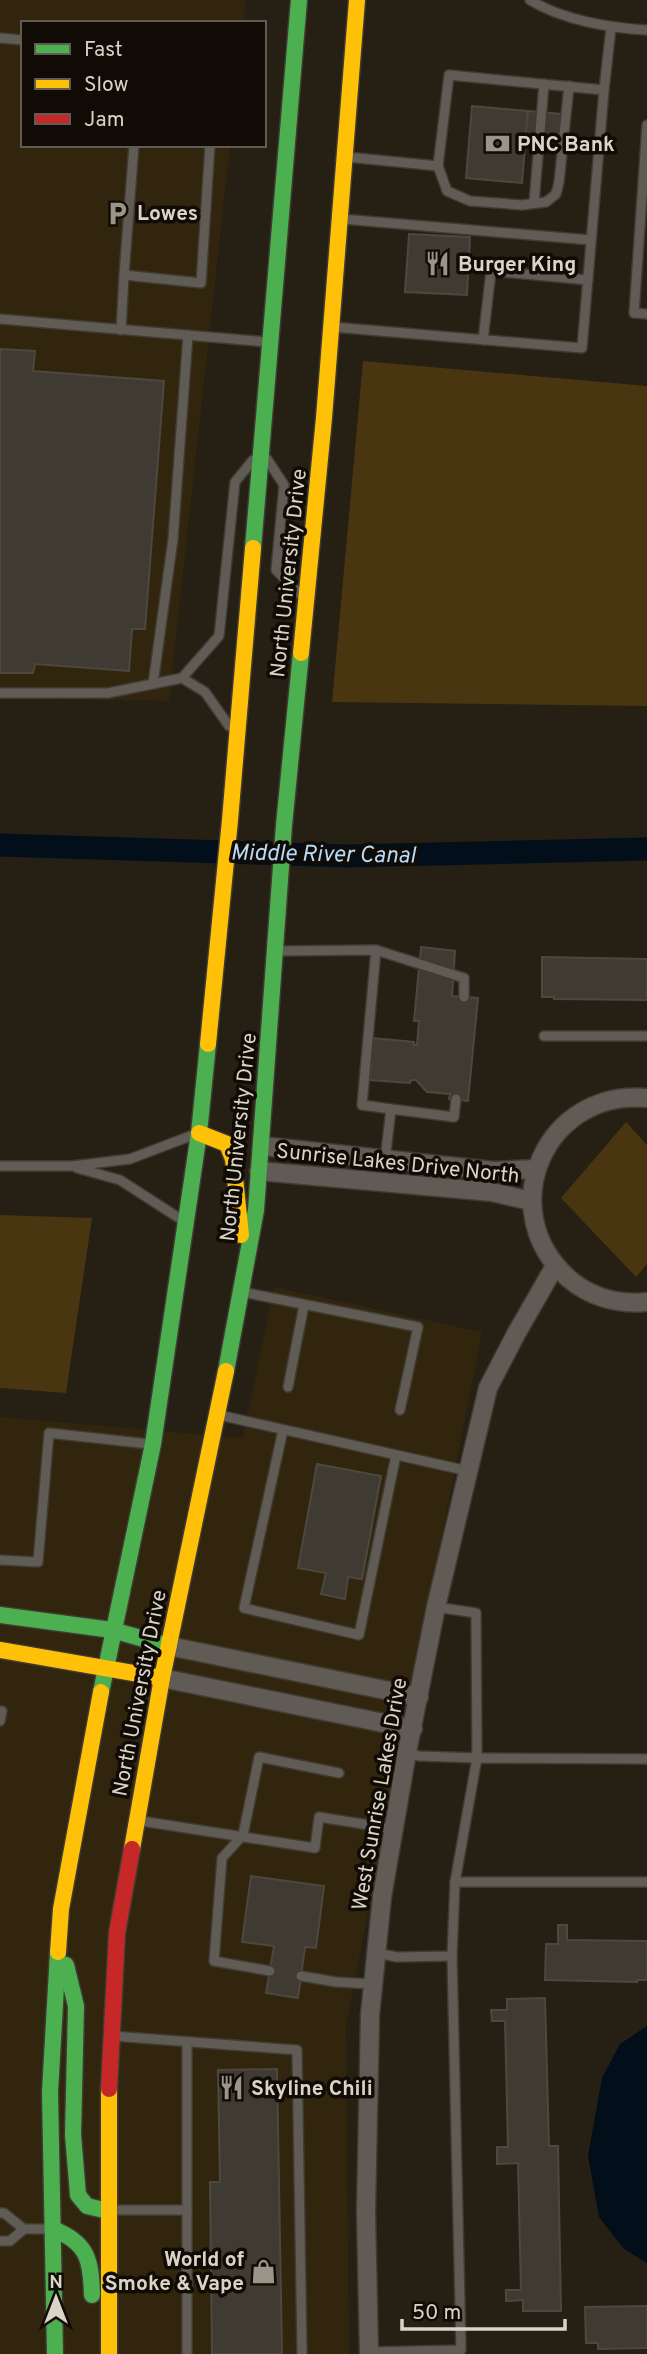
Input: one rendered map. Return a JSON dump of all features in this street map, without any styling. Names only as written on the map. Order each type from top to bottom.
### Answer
[{"type":"main road","name":"North University Drive","points":[[55,2354],[50,2092],[61,1909],[112,1630],[153,1444],[199,1133],[237,744],[299,0]]},
{"type":"main road","name":"North University Drive","points":[[109,2354],[107,2117],[117,1933],[162,1678],[217,1415],[256,1210],[284,825],[331,327],[357,0]]},
{"type":"main road","points":[[199,1133],[227,1144],[233,1159],[245,1269]]},
{"type":"main road","points":[[0,1615],[112,1630],[169,1646]]},
{"type":"main road","points":[[0,1650],[162,1678]]},
{"type":"main road","points":[[59,1939],[76,2006],[73,2135],[78,2195],[87,2206],[107,2210]]},
{"type":"main road","points":[[53,2229],[69,2234],[80,2244],[88,2260],[92,2278],[92,2316]]},
{"type":"street","points":[[647,1098],[608,1100],[584,1110],[563,1126],[547,1146],[536,1169],[531,1201],[534,1224],[542,1246],[555,1266],[576,1285],[602,1298],[630,1304],[647,1302]]},
{"type":"street","name":"Sunrise Lakes Drive North","points":[[262,1146],[494,1171],[536,1169]]},
{"type":"street","name":"Sunrise Lakes Drive North","points":[[259,1171],[492,1192],[531,1201]]},
{"type":"street","name":"West Sunrise Lakes Drive","points":[[369,2353],[366,2212],[370,2015],[376,1953],[407,1752],[436,1607],[488,1388],[555,1266]]},
{"type":"street","points":[[169,1646],[419,1697]]},
{"type":"street","points":[[162,1678],[413,1729]]},
{"type":"lane","points":[[530,0],[611,28],[647,30]]},
{"type":"lane","points":[[331,327],[582,348],[611,28]]},
{"type":"lane","points":[[0,38],[21,40]]},
{"type":"lane","points":[[569,86],[556,194],[546,202],[522,205],[470,201],[447,191],[439,166],[449,75],[569,86],[604,90]]},
{"type":"lane","points":[[534,203],[544,84]]},
{"type":"lane","points":[[647,125],[643,237],[634,313],[647,314]]},
{"type":"lane","points":[[121,330],[134,147]]},
{"type":"lane","points":[[124,275],[201,282],[210,147]]},
{"type":"lane","points":[[345,156],[439,166]]},
{"type":"lane","points":[[340,219],[591,240]]},
{"type":"lane","points":[[483,340],[491,271],[588,280]]},
{"type":"lane","points":[[0,319],[271,342]]},
{"type":"lane","points":[[153,684],[173,539],[188,335]]},
{"type":"lane","points":[[0,694],[108,693],[182,678],[219,636],[235,482],[262,450],[284,485],[276,570],[306,600]]},
{"type":"lane","points":[[182,678],[205,692],[226,719],[237,744]]},
{"type":"lane","points":[[276,951],[376,950],[464,978],[464,997]]},
{"type":"lane","points":[[376,950],[362,1105],[454,1117],[456,1099]]},
{"type":"lane","points":[[544,1036],[647,1036]]},
{"type":"lane","points":[[385,1161],[391,1110]]},
{"type":"lane","points":[[0,1166],[72,1166],[130,1159],[199,1133]]},
{"type":"lane","points":[[72,1166],[120,1180],[187,1223]]},
{"type":"lane","points":[[240,1292],[418,1327],[400,1410]]},
{"type":"lane","points":[[288,1387],[304,1305]]},
{"type":"lane","points":[[217,1415],[468,1471]]},
{"type":"lane","points":[[283,1430],[244,1608],[359,1635],[396,1455]]},
{"type":"lane","points":[[0,1560],[38,1562],[49,1433],[153,1444]]},
{"type":"lane","points":[[369,2353],[461,2352],[452,1956],[455,1882],[477,1758],[476,1613],[436,1607]]},
{"type":"lane","points":[[0,1711],[0,1721]]},
{"type":"lane","points":[[407,1752],[419,1756],[477,1758],[647,1759]]},
{"type":"lane","points":[[270,1971],[214,1961],[222,1858],[243,1835],[259,1757],[339,1773]]},
{"type":"lane","points":[[136,1820],[315,1848],[320,1817],[394,1829]]},
{"type":"lane","points":[[455,1882],[647,1882]]},
{"type":"lane","points":[[376,1953],[397,1957],[452,1956]]},
{"type":"lane","points":[[301,1976],[373,1984]]},
{"type":"lane","points":[[111,2036],[297,2050],[302,2354]]},
{"type":"lane","points":[[187,2043],[187,2354]]},
{"type":"lane","points":[[107,2210],[187,2210]]},
{"type":"lane","points":[[0,2213],[4,2213],[24,2228],[53,2229]]},
{"type":"lane","points":[[0,2241],[10,2241],[24,2228]]},
{"type":"shaded area","points":[[0,0],[246,0],[243,21],[21,21],[21,147],[230,147],[169,701],[0,698]]},
{"type":"shaded area","points":[[363,361],[647,386],[647,706],[332,702]]},
{"type":"shaded area","points":[[626,1122],[647,1145],[647,1264],[636,1277],[561,1198]]},
{"type":"shaded area","points":[[0,1215],[92,1218],[66,1393],[0,1388]]},
{"type":"shaded area","points":[[274,1287],[482,1332],[346,2026],[349,2354],[0,2354],[0,1417],[243,1438]]},
{"type":"water","points":[[647,2026],[647,2263],[624,2249],[599,2217],[588,2156],[602,2078],[620,2044]]},
{"type":"building","name":"PNC Bank","points":[[472,106],[528,111],[522,183],[466,178]]},
{"type":"building","points":[[528,111],[561,114],[558,144],[525,142]]},
{"type":"building","name":"Burger King","points":[[409,234],[470,237],[467,295],[405,292]]},
{"type":"building","points":[[0,349],[35,351],[33,371],[164,381],[145,629],[132,629],[129,671],[35,664],[33,673],[0,673]]},
{"type":"building","points":[[421,947],[455,951],[452,996],[478,998],[468,1101],[449,1099],[450,1094],[427,1092],[416,1080],[411,1080],[410,1083],[370,1080],[373,1038],[414,1042],[414,1045],[417,1045],[419,1021],[414,1021]]},
{"type":"building","points":[[542,957],[647,959],[647,1000],[542,997]]},
{"type":"building","points":[[317,1464],[381,1476],[362,1579],[348,1577],[345,1599],[321,1594],[326,1573],[298,1568]]},
{"type":"building","points":[[251,1876],[324,1886],[316,1948],[305,1947],[298,1998],[266,1993],[274,1946],[242,1942]]},
{"type":"building","points":[[558,1925],[567,1925],[567,1940],[647,1941],[647,1980],[545,1980],[546,1944],[558,1944]]},
{"type":"building","points":[[545,1998],[549,2146],[558,2146],[561,2311],[523,2311],[523,2300],[506,2301],[506,2290],[521,2290],[518,2163],[497,2164],[497,2147],[508,2147],[505,2021],[492,2021],[491,2010],[507,2010],[507,1999]]},
{"type":"building","points":[[277,2069],[282,2354],[212,2354],[210,2182],[220,2182],[218,2070]]},
{"type":"building","points":[[647,2306],[647,2348],[598,2349],[598,2343],[586,2343],[585,2307]]},
{"type":"waterway","name":"Middle River Canal","points":[[0,845],[347,856],[647,849]]},
{"type":"traffic: fast","points":[[253,548],[299,0]]},
{"type":"traffic: fast","points":[[226,1371],[256,1210],[284,825],[301,653]]},
{"type":"traffic: fast","points":[[101,1692],[153,1444],[199,1133],[208,1044]]},
{"type":"traffic: fast","points":[[0,1615],[112,1630],[169,1646]]},
{"type":"traffic: fast","points":[[55,2354],[50,2092],[58,1952]]},
{"type":"traffic: fast","points":[[66,1965],[76,2006],[73,2135],[78,2195],[87,2206],[108,2211]]},
{"type":"traffic: fast","points":[[53,2229],[74,2240],[85,2254],[92,2295]]},
{"type":"traffic: slow","points":[[301,653],[324,418],[357,0]]},
{"type":"traffic: slow","points":[[208,1044],[253,548]]},
{"type":"traffic: slow","points":[[199,1133],[227,1144],[233,1159],[241,1235]]},
{"type":"traffic: slow","points":[[132,1849],[162,1678],[226,1371]]},
{"type":"traffic: slow","points":[[0,1650],[162,1678]]},
{"type":"traffic: slow","points":[[58,1952],[61,1909],[101,1692]]},
{"type":"traffic: slow","points":[[109,2089],[109,2354]]},
{"type":"traffic: jam","points":[[109,2089],[117,1933],[132,1849]]},
{"type":"place","name":"PNC Bank","points":[[497,144]]},
{"type":"place","name":"Lowes","points":[[117,213]]},
{"type":"place","name":"Burger King","points":[[438,264]]},
{"type":"place","name":"Skyline Chili","points":[[231,2088]]},
{"type":"place","name":"World of Smoke & Vape","points":[[264,2271]]}]
